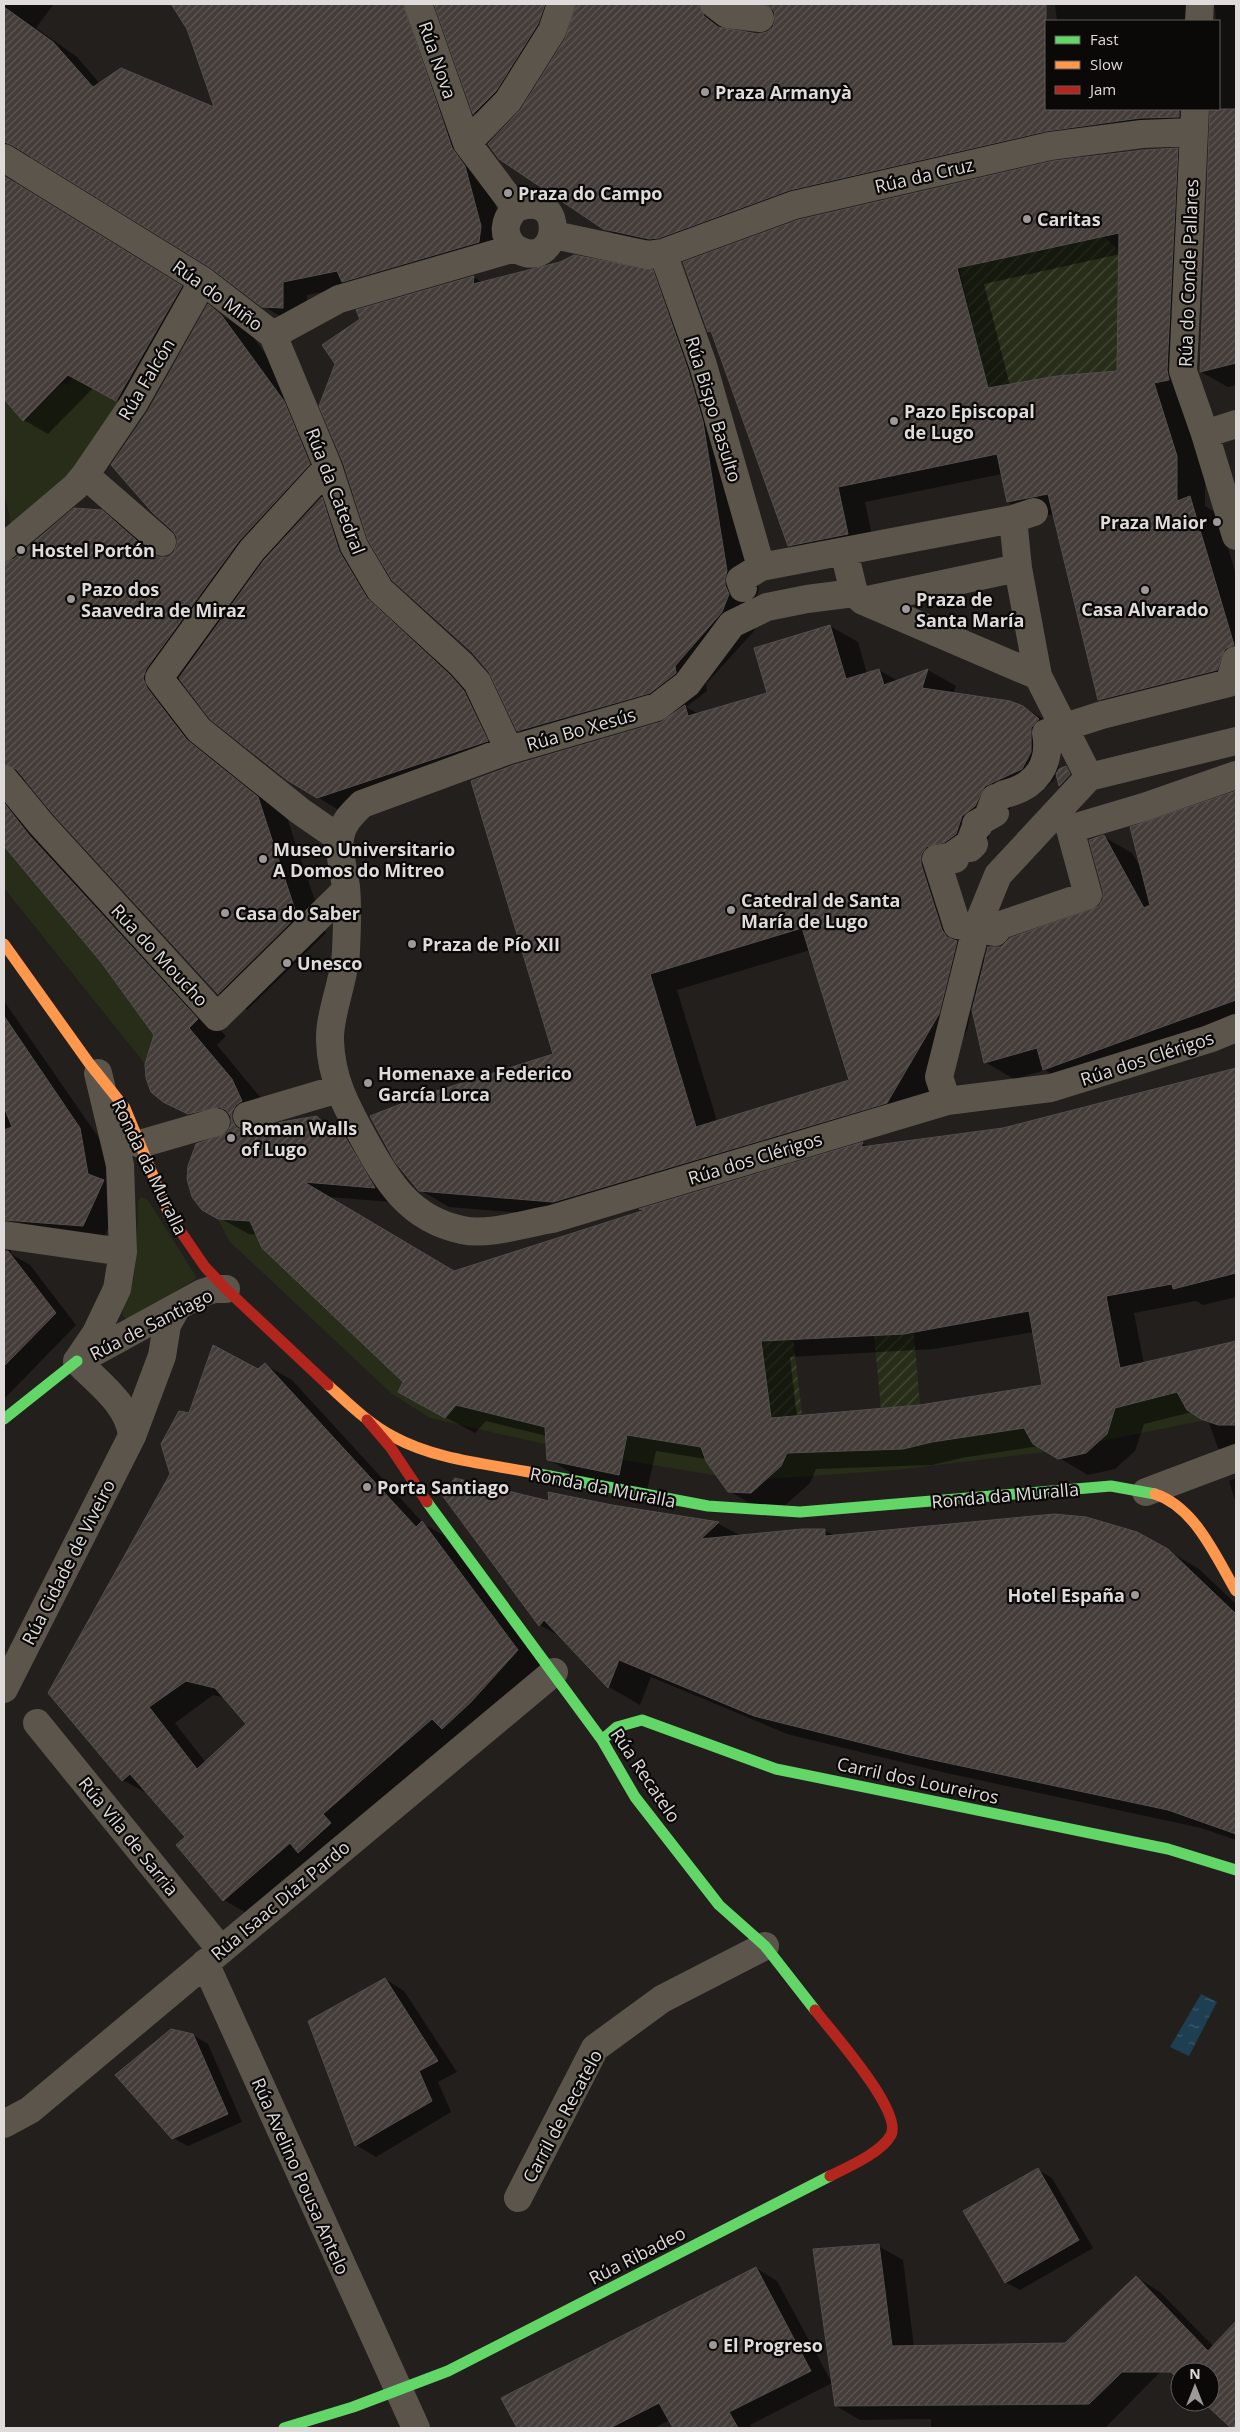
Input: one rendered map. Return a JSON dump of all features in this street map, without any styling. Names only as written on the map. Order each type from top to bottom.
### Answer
[{"type":"street","name":"Rúa Nova","points":[[418,4],[467,143]]},
{"type":"street","points":[[516,208],[467,143],[508,102],[552,31],[561,4]]},
{"type":"street","points":[[714,4],[727,14],[760,18]]},
{"type":"street","points":[[1199,20],[1200,4]]},
{"type":"street","name":"Rúa da Cruz","points":[[663,253],[794,205],[1041,148],[1142,134],[1194,121]]},
{"type":"street","name":"Rúa do Conde Pallares","points":[[1194,121],[1183,371],[1205,434]]},
{"type":"street","name":"Rúa do Miño","points":[[4,158],[203,281],[273,335],[339,298],[515,248],[529,253],[539,251],[549,244],[554,235]]},
{"type":"street","points":[[515,248],[509,242],[505,226],[509,216],[516,208],[527,204],[535,204],[546,211],[554,222],[554,235],[648,255],[663,253]]},
{"type":"street","name":"Rúa Bispo Basulto","points":[[663,253],[703,365],[751,592]]},
{"type":"street","name":"Rúa Falcón","points":[[4,547],[75,487],[85,475],[134,403],[203,281]]},
{"type":"street","name":"Rúa da Catedral","points":[[273,335],[328,467],[354,546],[380,590],[478,682],[509,750]]},
{"type":"street","points":[[1236,424],[1205,434],[1236,536]]},
{"type":"street","points":[[247,1116],[338,1089],[330,1039],[346,953],[346,890],[339,838],[300,811],[199,730],[158,678],[252,550],[328,467]]},
{"type":"street","points":[[85,475],[162,542]]},
{"type":"street","points":[[751,592],[844,550],[1023,515],[1018,568],[1038,676],[1089,777]]},
{"type":"street","points":[[844,550],[859,597],[1038,676]]},
{"type":"street","points":[[751,592],[808,599],[859,597],[1018,568]]},
{"type":"street","name":"Rúa Bo Xesús","points":[[339,838],[347,819],[362,804],[509,750],[657,707],[687,684],[732,624],[751,592]]},
{"type":"street","points":[[1236,660],[1229,683],[1102,715],[1046,733],[1047,756],[1042,769],[1034,780],[1022,789],[996,798],[990,811],[995,814],[976,824],[979,825],[975,829],[970,842],[974,844],[970,848],[966,846],[953,855],[955,859],[949,860],[947,857],[936,859],[957,925],[996,932],[1002,925],[1088,895],[1070,829],[1215,784],[1214,781],[1236,774]]},
{"type":"street","points":[[947,1101],[938,1077],[976,929],[998,875],[1089,777],[1236,741]]},
{"type":"street","name":"Rúa do Moucho","points":[[4,779],[41,824],[218,1017],[346,890]]},
{"type":"street","name":"Ronda da Muralla","points":[[4,944],[125,1108],[169,1214],[185,1240],[226,1289],[367,1420],[395,1438],[436,1453],[615,1490],[708,1506],[800,1512],[1111,1486],[1146,1492],[1170,1501],[1187,1518],[1209,1545],[1236,1591]]},
{"type":"street","name":"Rúa dos Clérigos","points":[[338,1089],[381,1171],[395,1190],[420,1213],[440,1224],[465,1231],[495,1230],[552,1218],[947,1101],[1051,1088],[1209,1039],[1236,1028]]},
{"type":"street","name":"Rúa de Santiago","points":[[77,1361],[96,1332],[117,1289],[123,1252],[120,1165],[98,1073]]},
{"type":"street","points":[[140,1144],[216,1122]]},
{"type":"street","points":[[4,1235],[123,1252]]},
{"type":"street","name":"Rúa de Santiago","points":[[4,1419],[77,1361],[176,1309],[202,1293],[214,1289],[226,1289]]},
{"type":"street","name":"Rúa Cidade de Viveiro","points":[[4,1689],[132,1436],[162,1356],[167,1325],[176,1309]]},
{"type":"street","points":[[77,1361],[119,1403],[128,1416],[132,1436]]},
{"type":"street","name":"Rúa Recatelo","points":[[367,1420],[391,1448],[427,1502],[554,1672],[602,1740],[635,1797],[719,1905],[765,1946],[879,2093],[891,2112],[892,2134],[888,2143]]},
{"type":"street","points":[[1146,1492],[1236,1458]]},
{"type":"street","name":"Rúa Isaac Díaz Pardo","points":[[4,2124],[30,2110],[554,1672]]},
{"type":"street","name":"Carril dos Loureiros","points":[[602,1740],[617,1727],[642,1720],[776,1768],[1168,1849],[1236,1870]]},
{"type":"street","name":"Rúa Vila de Sarria","points":[[37,1722],[213,1956]]},
{"type":"street","name":"Carril de Recatelo","points":[[518,2198],[595,2048],[662,1998],[765,1946]]},
{"type":"street","name":"Rúa Avelino Pousa Antelo","points":[[213,1956],[397,2389],[416,2428]]},
{"type":"street","name":"Rúa Ribadeo","points":[[284,2428],[353,2407],[448,2371],[859,2161],[888,2143]]},
{"type":"green space","points":[[1104,236],[1119,251],[1117,371],[988,388],[959,268]]},
{"type":"green space","points":[[73,376],[122,403],[87,457],[12,529],[4,492],[4,399],[24,421],[63,383],[68,385]]},
{"type":"green space","points":[[4,846],[101,962],[158,1040],[145,1064],[4,888]]},
{"type":"green space","points":[[141,1197],[148,1200],[197,1278],[128,1321],[122,1315],[122,1311],[135,1271],[138,1201]]},
{"type":"green space","points":[[248,1216],[262,1248],[403,1382],[398,1392],[445,1418],[456,1405],[545,1427],[624,1451],[627,1435],[701,1447],[706,1461],[719,1476],[593,1455],[430,1418],[391,1393],[229,1241],[218,1219]]},
{"type":"green space","points":[[909,1275],[920,1405],[881,1409],[874,1335]]},
{"type":"green space","points":[[791,1320],[802,1414],[771,1418],[765,1371],[755,1328]]},
{"type":"green space","points":[[1177,1392],[1187,1410],[1206,1420],[1101,1441],[1107,1434],[1112,1409]]},
{"type":"green space","points":[[1024,1428],[1033,1444],[1046,1452],[896,1470],[767,1479],[781,1466],[787,1453],[903,1449],[932,1442]]},
{"type":"water","points":[[1201,1994],[1217,2002],[1189,2056],[1170,2047]]},
{"type":"building","points":[[171,4],[403,4],[452,148],[465,166],[481,226],[479,242],[342,282],[337,271],[283,282],[283,308],[262,307],[211,268],[12,145],[4,142],[4,7],[53,42],[93,87],[121,68],[214,107],[187,29]]},
{"type":"building","points":[[434,4],[545,4],[538,24],[496,91],[473,114]]},
{"type":"building","points":[[576,4],[699,4],[704,16],[718,27],[758,34],[767,32],[773,27],[775,20],[774,11],[765,4],[1046,4],[1045,110],[1179,110],[1179,117],[1140,118],[1047,131],[790,190],[659,238],[649,239],[603,229],[499,159],[488,144],[521,109],[565,39]]},
{"type":"building","points":[[1236,109],[1236,363],[1200,372],[1210,110]]},
{"type":"building","points":[[1178,148],[1167,370],[1169,380],[1154,383],[1177,456],[1177,501],[1190,496],[1234,645],[1225,649],[1217,670],[1098,700],[1048,494],[1007,502],[997,454],[838,487],[848,534],[788,546],[711,331],[708,332],[683,262],[798,220],[1053,161],[1143,150]],"holes":[[[1119,233],[1117,371],[1057,376],[988,388],[957,268]]]},
{"type":"building","points":[[4,176],[182,286],[116,401],[68,375],[23,421],[4,399]]},
{"type":"building","points":[[574,255],[653,270],[688,370],[703,422],[727,571],[725,585],[729,594],[722,612],[675,666],[676,673],[650,693],[517,731],[489,672],[472,652],[392,580],[368,540],[343,462],[319,406],[335,364],[322,345],[360,319],[356,310],[474,276],[473,284],[560,262]]},
{"type":"building","points":[[208,304],[222,316],[284,401],[310,464],[239,541],[146,669],[143,678],[147,688],[187,740],[258,797],[297,916],[218,994],[53,814],[16,769],[4,764],[4,562],[14,559],[74,508],[102,510],[152,554],[159,557],[168,557],[174,552],[177,537],[173,531],[152,512],[111,465],[148,411]]},
{"type":"building","points":[[322,497],[339,551],[367,598],[450,675],[464,691],[488,741],[317,798],[287,780],[210,719],[179,678],[264,560]]},
{"type":"building","name":"Catedral de Santa María de Lugo","points":[[830,625],[846,679],[879,669],[884,685],[928,669],[922,688],[1010,701],[1023,706],[1039,719],[1031,728],[1031,752],[1022,769],[985,786],[975,806],[962,816],[956,834],[945,842],[926,847],[921,855],[921,864],[942,930],[947,937],[957,941],[939,1014],[887,1103],[553,1202],[419,1191],[395,1162],[370,1116],[424,1095],[553,1054],[471,781],[514,765],[661,722],[685,705],[688,716],[767,693],[754,648]],"holes":[[[802,928],[849,1080],[696,1127],[650,974]]]},
{"type":"building","points":[[1066,766],[1070,774],[1059,786],[1056,774],[1059,769]]},
{"type":"building","points":[[1236,791],[1236,1000],[1043,1070],[1037,1048],[984,1063],[972,1010],[988,947],[1001,947],[1010,938],[1099,906],[1103,899],[1103,891],[1089,840],[1104,835],[1144,908],[1150,905],[1130,827]]},
{"type":"building","points":[[4,803],[29,835],[198,1019],[189,1028],[232,1079],[242,1101],[236,1105],[232,1112],[232,1120],[236,1127],[243,1131],[251,1131],[281,1122],[317,1116],[331,1132],[340,1128],[375,1188],[304,1182],[454,1271],[645,1210],[639,1209],[863,1142],[861,1147],[1003,1128],[1236,1068],[1236,1273],[1173,1289],[1172,1284],[1106,1296],[1120,1368],[1236,1341],[1236,1425],[1218,1425],[1201,1419],[1187,1410],[1177,1392],[1115,1408],[1107,1434],[1086,1453],[1058,1459],[1033,1444],[1024,1428],[932,1442],[903,1449],[787,1453],[781,1466],[751,1493],[728,1492],[706,1461],[701,1447],[627,1435],[619,1475],[547,1460],[545,1427],[456,1405],[445,1418],[398,1392],[403,1382],[262,1248],[250,1221],[218,1219],[202,1210],[192,1197],[187,1179],[188,1166],[196,1144],[227,1133],[231,1125],[231,1117],[226,1110],[219,1107],[188,1114],[163,1102],[151,1092],[146,1078],[145,1064],[154,1035],[101,962],[4,846]],"holes":[[[1029,1311],[1042,1385],[920,1405],[771,1418],[761,1341],[904,1334]]]},
{"type":"building","points":[[4,1016],[80,1128],[88,1174],[104,1180],[83,1226],[4,1220],[4,1130],[12,1127],[4,1107]]},
{"type":"building","points":[[4,1251],[8,1251],[56,1313],[4,1366]]},
{"type":"building","points":[[213,1345],[258,1369],[265,1363],[416,1527],[422,1521],[518,1650],[471,1702],[442,1729],[432,1719],[323,1814],[331,1823],[298,1853],[290,1843],[223,1901],[176,1845],[185,1837],[130,1774],[122,1781],[48,1693],[170,1474],[161,1444],[179,1411],[189,1413]],"holes":[[[186,1681],[215,1688],[246,1724],[197,1769],[149,1707]]]},
{"type":"building","points":[[455,1478],[549,1501],[548,1492],[612,1505],[719,1522],[701,1539],[802,1529],[825,1529],[825,1536],[1054,1514],[1086,1517],[1137,1532],[1168,1549],[1236,1614],[1236,1834],[1168,1810],[910,1755],[754,1716],[619,1660],[608,1688],[544,1620],[539,1626],[442,1495]]},
{"type":"building","points":[[385,1978],[438,2061],[419,2071],[432,2101],[355,2146],[308,2021]]},
{"type":"building","points":[[171,2029],[193,2034],[228,2114],[172,2139],[115,2075]]},
{"type":"building","points":[[1038,2168],[1079,2240],[1005,2283],[963,2211]]},
{"type":"building","points":[[879,2244],[892,2346],[1065,2343],[1136,2276],[1208,2351],[1236,2321],[1236,2428],[1231,2428],[1214,2412],[1220,2412],[1220,2362],[1170,2362],[1170,2372],[1122,2372],[1089,2404],[835,2406],[813,2249]]},
{"type":"building","points":[[756,2267],[811,2371],[729,2412],[738,2428],[673,2428],[659,2403],[610,2428],[517,2428],[501,2398]]},
{"type":"traffic: fast","points":[[4,1419],[77,1361]]},
{"type":"traffic: fast","points":[[534,1473],[708,1506],[800,1512],[1111,1486],[1155,1494]]},
{"type":"traffic: fast","points":[[427,1502],[602,1740],[635,1797],[719,1905],[765,1946],[815,2010]]},
{"type":"traffic: fast","points":[[602,1740],[617,1727],[642,1720],[776,1769],[1168,1849],[1236,1870]]},
{"type":"traffic: fast","points":[[284,2428],[353,2407],[448,2371],[830,2176]]},
{"type":"traffic: slow","points":[[4,944],[89,1063],[125,1108],[169,1214],[179,1229]]},
{"type":"traffic: slow","points":[[328,1385],[376,1426],[410,1445],[445,1456],[534,1473]]},
{"type":"traffic: slow","points":[[1155,1494],[1182,1510],[1193,1521],[1212,1549],[1236,1591]]},
{"type":"traffic: jam","points":[[179,1229],[205,1267],[226,1289],[328,1385]]},
{"type":"traffic: jam","points":[[367,1420],[391,1448],[427,1502]]},
{"type":"traffic: jam","points":[[815,2010],[864,2071],[886,2108],[892,2124],[891,2135],[880,2148],[864,2159],[830,2176]]},
{"type":"place","name":"Praza Armanyà","points":[[705,92]]},
{"type":"place","name":"Praza do Campo","points":[[508,193]]},
{"type":"place","name":"Caritas","points":[[1027,219]]},
{"type":"place","name":"Pazo Episcopal de Lugo","points":[[894,421]]},
{"type":"place","name":"Praza Maior","points":[[1217,522]]},
{"type":"place","name":"Hostel Portón","points":[[21,550]]},
{"type":"place","name":"Casa Alvarado","points":[[1145,590]]},
{"type":"place","name":"Pazo dos Saavedra de Miraz","points":[[71,599]]},
{"type":"place","name":"Praza de Santa María","points":[[906,609]]},
{"type":"place","name":"Museo Universitario A Domos do Mitreo","points":[[263,859]]},
{"type":"place","name":"Catedral de Santa María de Lugo","points":[[731,910]]},
{"type":"place","name":"Casa do Saber","points":[[225,913]]},
{"type":"place","name":"Praza de Pío XII","points":[[412,944]]},
{"type":"place","name":"Unesco","points":[[287,963]]},
{"type":"place","name":"Homenaxe a Federico García Lorca","points":[[368,1083]]},
{"type":"place","name":"Roman Walls of Lugo","points":[[231,1138]]},
{"type":"place","name":"Porta Santiago","points":[[367,1487]]},
{"type":"place","name":"Hotel España","points":[[1135,1595]]},
{"type":"place","name":"El Progreso","points":[[713,2345]]}]
